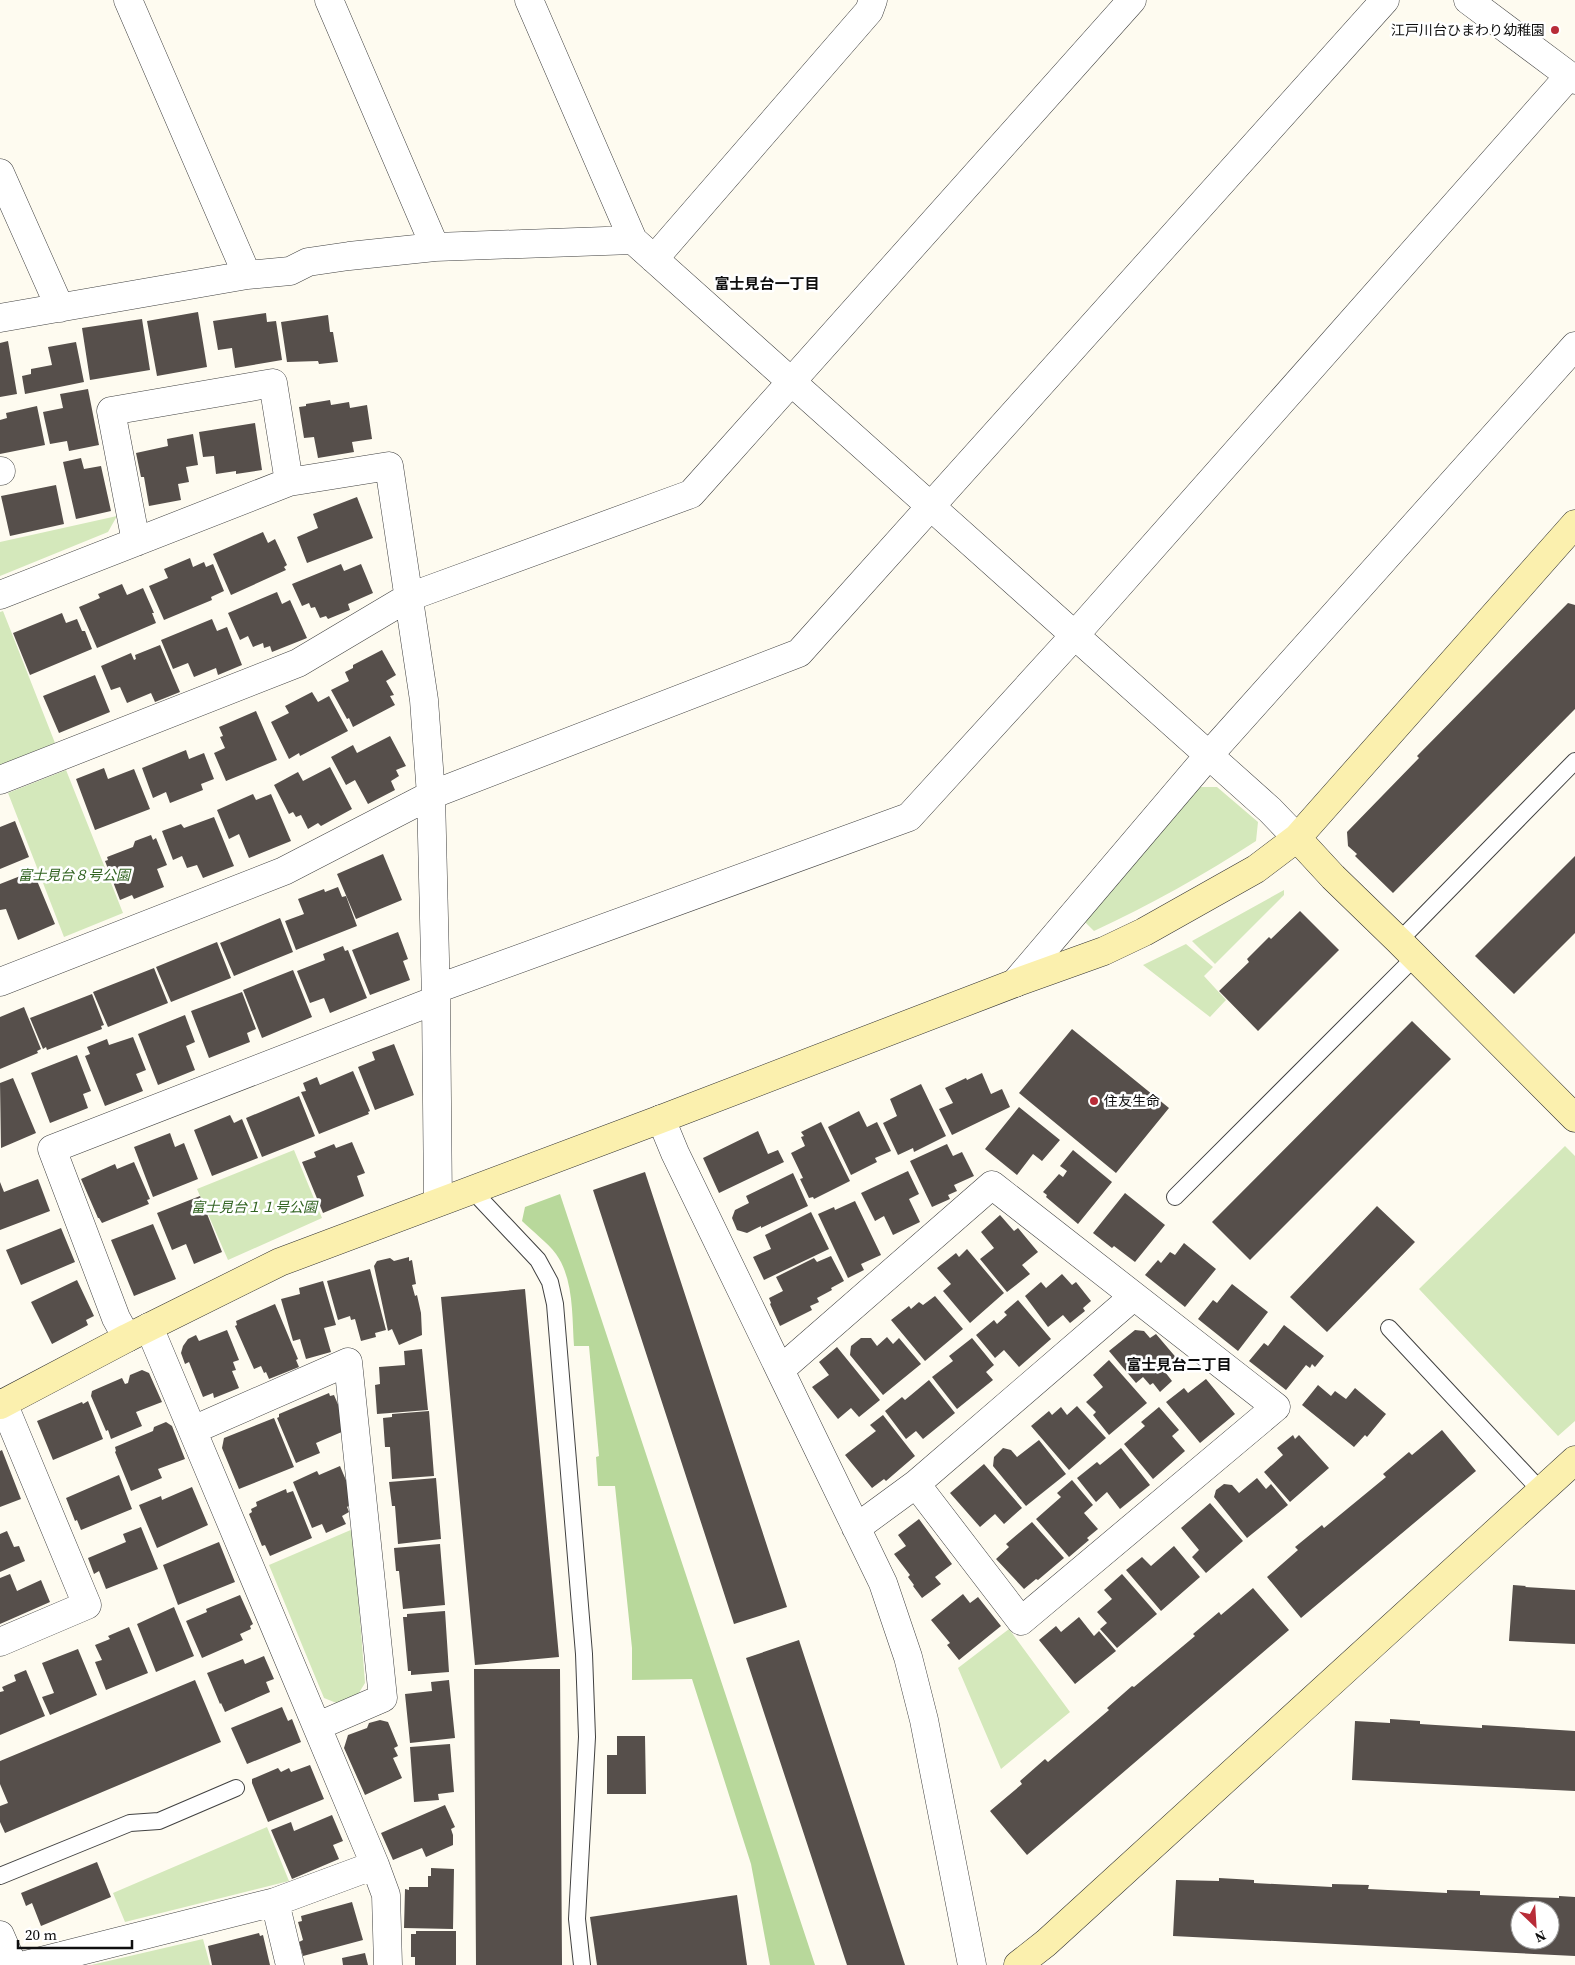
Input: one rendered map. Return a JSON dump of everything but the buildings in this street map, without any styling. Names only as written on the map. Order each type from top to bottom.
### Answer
[{"type":"street","points":[[128,0],[248,276]]},
{"type":"street","points":[[329,0],[435,248]]},
{"type":"street","points":[[529,0],[633,240],[1270,810],[1333,877],[1575,1118]]},
{"type":"street","points":[[654,259],[869,11],[873,0]]},
{"type":"street","points":[[0,780],[298,662],[409,597],[691,494],[1132,0]]},
{"type":"street","points":[[0,982],[284,871],[430,795],[799,653],[1385,0]]},
{"type":"street","points":[[388,1965],[386,1895],[318,1726],[193,1430],[138,1332],[116,1318],[52,1149],[436,995],[910,817],[1572,78],[1468,0]]},
{"type":"street","points":[[0,173],[60,308]]},
{"type":"street","points":[[0,318],[248,276],[290,271],[308,262],[332,258],[435,248],[633,240]]},
{"type":"street","points":[[1015,983],[1208,756],[1575,346]]},
{"type":"street","points":[[136,542],[111,411],[273,383],[289,482]]},
{"type":"street","points":[[0,595],[289,482],[389,466],[424,700],[430,795],[436,995],[438,1202]]},
{"type":"street","points":[[0,1642],[87,1605],[2,1404],[138,1332],[280,1262],[1104,951],[1144,932],[1256,868],[1297,838],[1575,524]]},
{"type":"street","points":[[661,1119],[675,1152],[883,1583],[910,1666],[924,1720],[972,1965]]},
{"type":"street","points":[[780,1370],[992,1185],[1276,1407],[1021,1621],[916,1484]]},
{"type":"street","points":[[856,1528],[916,1484],[1133,1297]]},
{"type":"street","points":[[193,1430],[348,1362],[383,1698],[318,1726]]},
{"type":"street","points":[[1018,1965],[1046,1943],[1575,1460]]},
{"type":"street","points":[[25,1965],[275,1902],[375,1865]]},
{"type":"street","points":[[275,1902],[290,1965]]},
{"type":"street","points":[[0,1935],[13,1965]]},
{"type":"lane","points":[[1176,1198],[1407,949],[1575,762]]},
{"type":"lane","points":[[472,1190],[538,1260],[550,1282],[555,1304],[584,1654],[587,1737],[577,1920],[582,1965]]},
{"type":"lane","points":[[1388,1328],[1541,1491]]},
{"type":"lane","points":[[0,1876],[130,1823],[159,1821],[236,1788]]},
{"type":"green space","points":[[117,516],[108,532],[0,576],[0,542]]},
{"type":"green space","points":[[3,611],[55,743],[0,765],[0,612]]},
{"type":"green space","name":"富士見台８号公園","points":[[66,770],[123,913],[64,937],[8,793]]},
{"type":"green space","points":[[1199,787],[1217,787],[1258,822],[1256,841],[1176,889],[1094,931],[1082,919]]},
{"type":"green space","points":[[1284,890],[1284,895],[1215,964],[1192,941]]},
{"type":"green space","points":[[1186,944],[1213,967],[1204,976],[1226,1000],[1210,1017],[1143,965]]},
{"type":"green space","points":[[1565,1146],[1575,1156],[1575,1421],[1558,1436],[1419,1289]]},
{"type":"green space","name":"富士見台１１号公園","points":[[294,1150],[322,1218],[228,1260],[197,1189]]},
{"type":"green space","points":[[560,1194],[815,1965],[770,1965],[751,1864],[692,1679],[632,1680],[632,1648],[615,1486],[598,1486],[596,1457],[599,1456],[589,1346],[574,1346],[571,1298],[562,1264],[544,1241],[522,1221],[525,1207]]},
{"type":"green space","points":[[353,1529],[365,1683],[357,1696],[339,1704],[324,1698],[269,1565]]},
{"type":"green space","points":[[1009,1629],[1070,1712],[1001,1769],[958,1668]]},
{"type":"green space","points":[[267,1827],[289,1881],[125,1922],[113,1893]]},
{"type":"green space","points":[[203,1939],[210,1965],[91,1965]]},
{"type":"place","name":"江戸川台ひまわり幼稚園","points":[[1555,30]]},
{"type":"place","name":"住友生命","points":[[1094,1101]]},
{"type":"district","name":"富士見台一丁目","points":[[767,284]]},
{"type":"district","name":"富士見台二丁目","points":[[1179,1365]]}]
